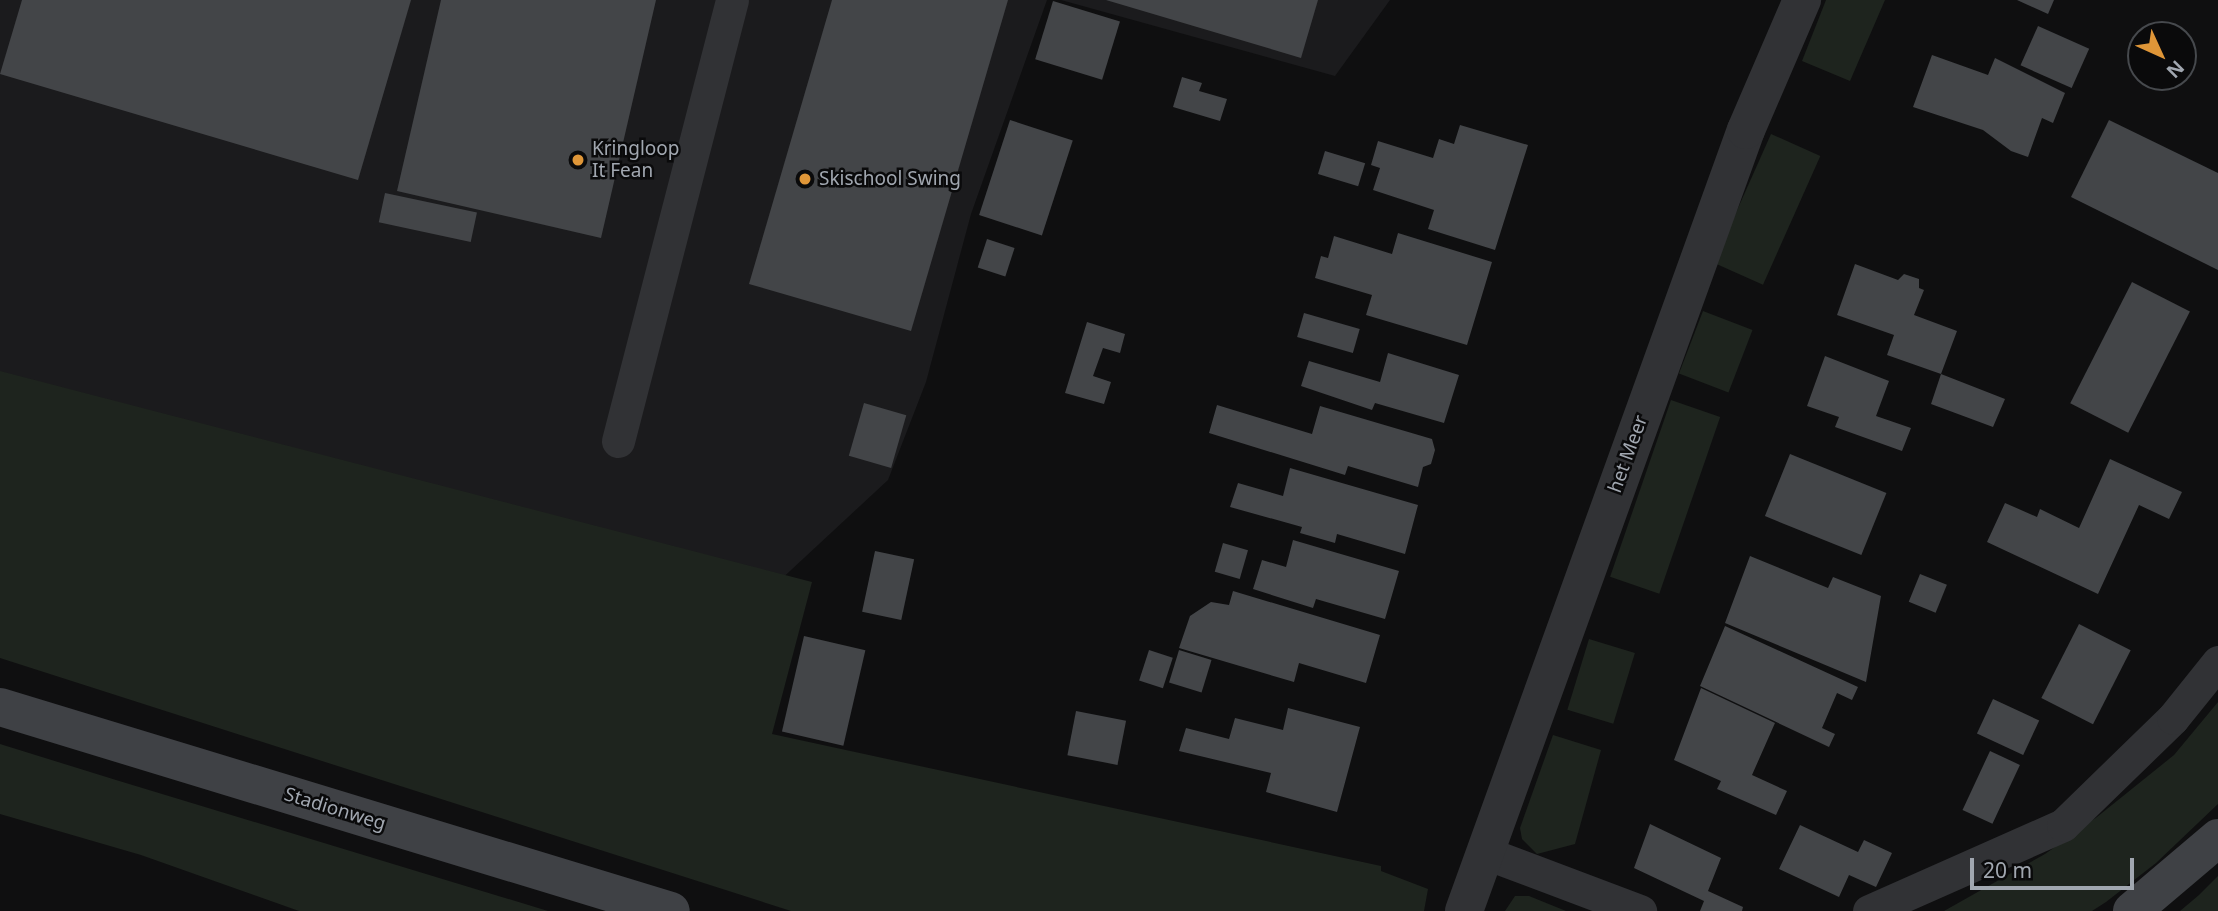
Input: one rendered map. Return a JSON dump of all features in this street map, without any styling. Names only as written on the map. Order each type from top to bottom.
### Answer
[{"type":"main road","name":"Stadionweg","points":[[0,707],[671,911]]},
{"type":"main road","points":[[2132,911],[2218,838]]},
{"type":"street","name":"het Meer","points":[[1464,911],[1483,852],[1746,130],[1802,0]]},
{"type":"lane","points":[[618,441],[732,0]]},
{"type":"lane","points":[[1869,911],[2063,825],[2173,718],[2218,662]]},
{"type":"lane","points":[[1483,852],[1640,911]]},
{"type":"shaded area","points":[[0,0],[1047,0],[971,214],[926,382],[888,480],[735,622],[0,501]]},
{"type":"shaded area","points":[[1061,0],[1390,0],[1335,76]]},
{"type":"shaded area","points":[[1826,0],[1885,0],[1850,81],[1802,61]]},
{"type":"shaded area","points":[[1771,134],[1820,156],[1763,285],[1714,263]]},
{"type":"shaded area","points":[[1703,311],[1752,330],[1728,393],[1679,374]]},
{"type":"shaded area","points":[[0,371],[812,582],[772,734],[1381,866],[1381,871],[1428,889],[1424,911],[791,911],[0,658]]},
{"type":"shaded area","points":[[1671,400],[1720,417],[1659,594],[1610,577]]},
{"type":"shaded area","points":[[1589,639],[1635,653],[1613,724],[1567,710]]},
{"type":"shaded area","points":[[2218,702],[2218,804],[2156,863],[2106,902],[2092,911],[1944,911],[2045,854],[2097,817],[2174,755]]},
{"type":"shaded area","points":[[1553,735],[1601,750],[1575,844],[1537,854],[1522,839],[1520,828]]},
{"type":"shaded area","points":[[0,744],[548,911],[299,911],[141,855],[0,814]]},
{"type":"shaded area","points":[[2218,876],[2218,911],[2180,911],[2199,895]]},
{"type":"shaded area","points":[[1515,896],[1529,896],[1566,911],[1505,911]]},
{"type":"building","points":[[22,0],[411,0],[358,180],[0,74]]},
{"type":"building","points":[[441,0],[656,0],[601,238],[397,191]]},
{"type":"building","points":[[832,0],[1008,0],[911,331],[749,284]]},
{"type":"building","points":[[1106,0],[1318,0],[1301,58]]},
{"type":"building","points":[[2017,0],[2054,0],[2048,14]]},
{"type":"building","points":[[1053,1],[1120,21],[1102,80],[1035,59]]},
{"type":"building","points":[[2038,26],[2089,49],[2072,88],[2021,65]]},
{"type":"building","points":[[1932,55],[1988,75],[1995,58],[2065,93],[2053,123],[2042,118],[2028,157],[2011,151],[1983,130],[1913,107]]},
{"type":"building","points":[[1182,77],[1202,83],[1199,91],[1227,99],[1220,121],[1173,107]]},
{"type":"building","points":[[1010,120],[1073,140],[1042,236],[979,215]]},
{"type":"building","points":[[2109,120],[2218,173],[2218,270],[2071,197]]},
{"type":"building","points":[[1460,125],[1528,145],[1495,250],[1428,229],[1434,210],[1373,190],[1380,168],[1371,165],[1378,141],[1433,158],[1439,139],[1454,144]]},
{"type":"building","points":[[1325,151],[1365,163],[1358,186],[1318,174]]},
{"type":"building","points":[[385,193],[477,213],[471,242],[379,222]]},
{"type":"building","points":[[1398,233],[1492,262],[1467,345],[1366,315],[1372,295],[1315,278],[1321,256],[1328,258],[1334,236],[1392,254]]},
{"type":"building","points":[[987,239],[1015,248],[1005,276],[978,268]]},
{"type":"building","points":[[1855,264],[1898,280],[1904,274],[1919,279],[1919,288],[1924,290],[1914,315],[1957,331],[1941,374],[1887,355],[1894,335],[1837,315]]},
{"type":"building","points":[[2132,282],[2190,312],[2128,433],[2070,403]]},
{"type":"building","points":[[1304,313],[1360,329],[1353,353],[1297,337]]},
{"type":"building","points":[[1087,322],[1125,334],[1120,353],[1103,348],[1093,376],[1111,382],[1104,404],[1065,393]]},
{"type":"building","points":[[1388,353],[1459,375],[1444,423],[1375,403],[1372,410],[1301,386],[1309,361],[1380,382]]},
{"type":"building","points":[[1825,356],[1889,381],[1876,416],[1911,428],[1902,451],[1835,427],[1839,417],[1807,406]]},
{"type":"building","points":[[1941,374],[2005,399],[1993,427],[1931,404]]},
{"type":"building","points":[[864,403],[906,415],[891,468],[849,456]]},
{"type":"building","points":[[1217,405],[1312,434],[1320,406],[1432,439],[1435,450],[1431,464],[1423,467],[1418,487],[1348,466],[1345,475],[1209,433]]},
{"type":"building","points":[[1790,454],[1886,493],[1861,555],[1765,516]]},
{"type":"building","points":[[2110,459],[2182,492],[2169,519],[2139,505],[2098,594],[1987,542],[2005,503],[2037,517],[2040,509],[2079,528]]},
{"type":"building","points":[[1290,468],[1418,505],[1405,554],[1337,534],[1335,543],[1300,533],[1302,527],[1230,507],[1238,483],[1283,496]]},
{"type":"building","points":[[1293,540],[1399,571],[1385,619],[1316,599],[1313,608],[1253,589],[1262,560],[1286,567]]},
{"type":"building","points":[[1223,543],[1248,550],[1240,579],[1215,572]]},
{"type":"building","points":[[875,551],[914,559],[901,620],[862,612]]},
{"type":"building","points":[[1750,556],[1828,588],[1833,577],[1881,596],[1866,682],[1725,623]]},
{"type":"building","points":[[1920,574],[1947,585],[1936,613],[1909,602]]},
{"type":"building","points":[[1233,591],[1380,635],[1366,683],[1299,663],[1294,682],[1179,648],[1190,616],[1211,602],[1229,605]]},
{"type":"building","points":[[2079,624],[2131,650],[2093,724],[2041,698]]},
{"type":"building","points":[[1725,626],[1858,687],[1852,700],[1837,693],[1822,728],[1835,734],[1829,747],[1700,686]]},
{"type":"building","points":[[804,636],[865,650],[843,746],[782,731]]},
{"type":"building","points":[[1149,650],[1173,658],[1163,688],[1139,680]]},
{"type":"building","points":[[1179,650],[1212,660],[1202,692],[1169,683]]},
{"type":"building","points":[[1701,688],[1775,723],[1752,775],[1787,791],[1776,815],[1717,789],[1721,781],[1674,760]]},
{"type":"building","points":[[1993,699],[2039,721],[2023,755],[1977,733]]},
{"type":"building","points":[[1288,708],[1360,727],[1337,812],[1266,792],[1271,773],[1179,751],[1186,728],[1229,739],[1235,718],[1283,730]]},
{"type":"building","points":[[1076,711],[1126,721],[1117,765],[1067,755]]},
{"type":"building","points":[[1990,751],[2020,765],[1992,824],[1963,810]]},
{"type":"building","points":[[1650,824],[1721,858],[1708,891],[1743,907],[1742,911],[1700,911],[1704,901],[1634,868]]},
{"type":"building","points":[[1800,825],[1858,852],[1864,840],[1892,853],[1876,887],[1849,875],[1839,897],[1779,869]]},
{"type":"place","name":"Kringloop It Fean","points":[[578,160]]},
{"type":"place","name":"Skischool Swing","points":[[805,179]]}]
